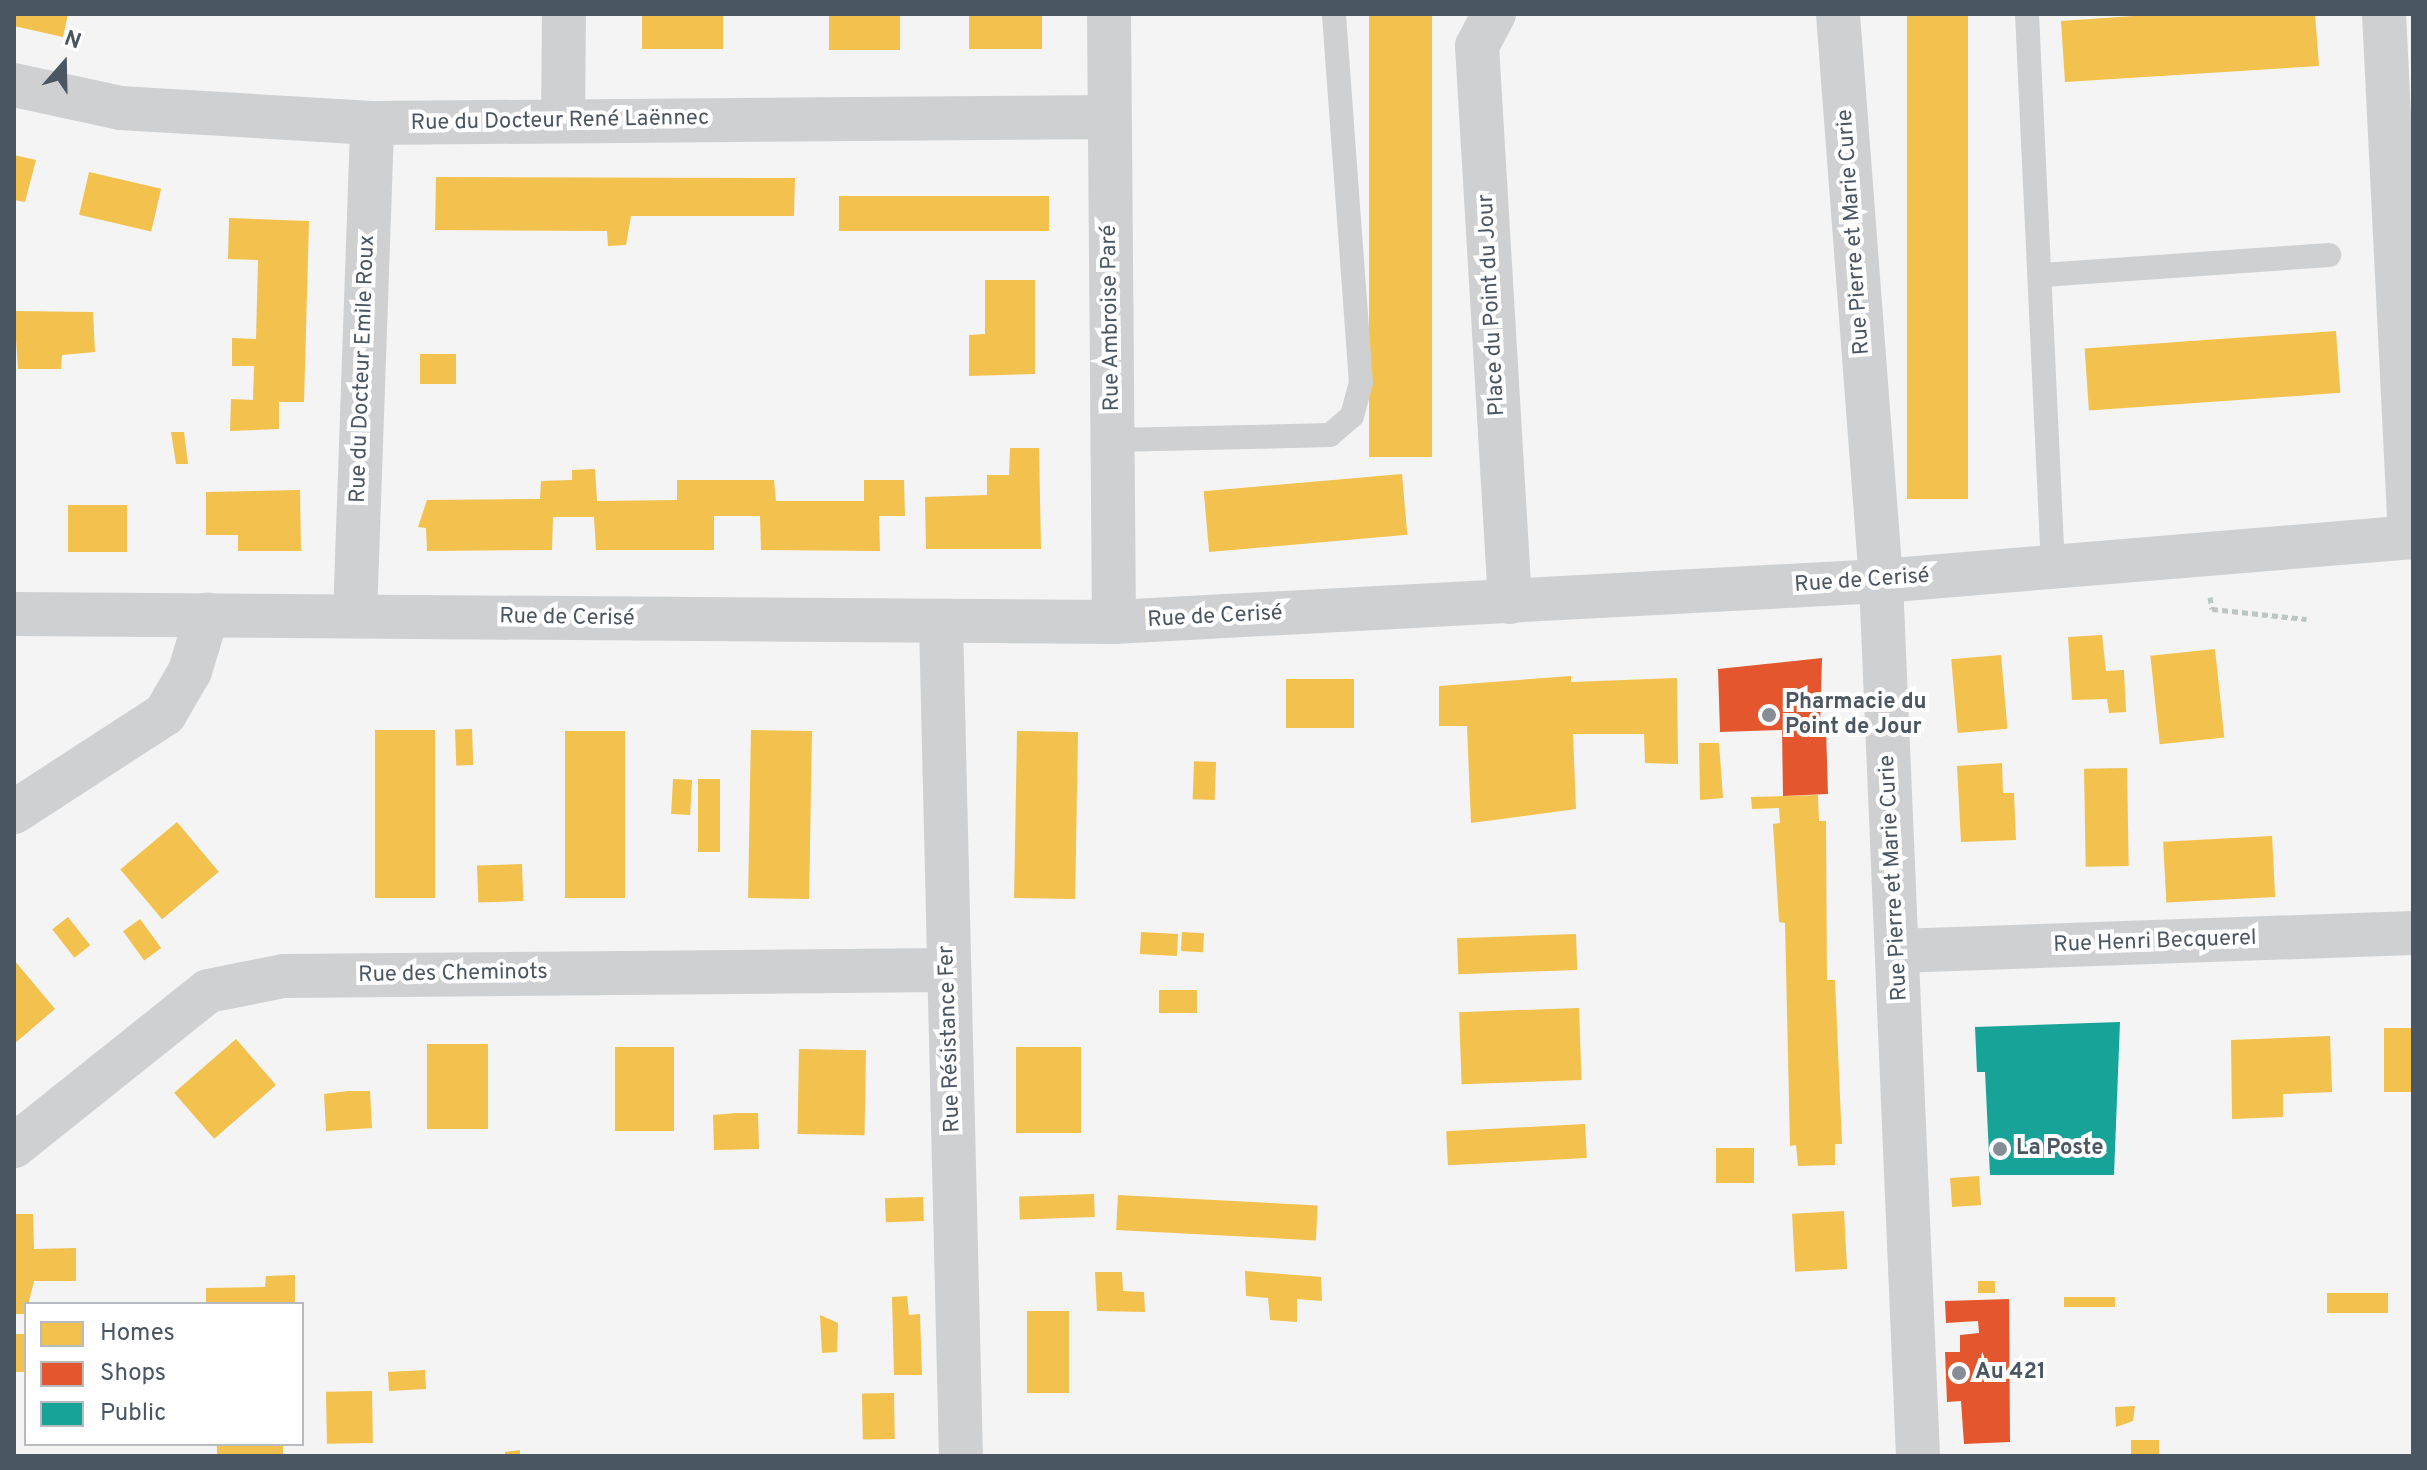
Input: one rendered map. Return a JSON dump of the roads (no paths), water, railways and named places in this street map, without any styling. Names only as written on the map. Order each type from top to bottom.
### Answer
[{"type":"street","points":[[563,121],[564,14]]},
{"type":"street","name":"Rue Ambroise Paré","points":[[1109,14],[1114,622]]},
{"type":"street","name":"Place du Point du Jour","points":[[1494,14],[1477,46],[1510,602]]},
{"type":"street","name":"Rue Pierre et Marie Curie","points":[[1838,14],[1881,581],[1918,1456]]},
{"type":"street","points":[[2384,14],[2411,537]]},
{"type":"street","name":"Rue du Docteur René Laënnec","points":[[14,85],[120,108],[372,123],[1109,117]]},
{"type":"street","name":"Rue du Docteur Emile Roux","points":[[355,616],[372,123]]},
{"type":"street","name":"Rue de Cerisé","points":[[14,614],[1114,622],[1881,581],[2411,537]]},
{"type":"street","points":[[14,812],[165,714],[190,671],[207,615]]},
{"type":"street","name":"Rue Résistance Fer","points":[[941,622],[961,1456]]},
{"type":"street","name":"Rue Henri Becquerel","points":[[1897,951],[2413,933]]},
{"type":"street","name":"Rue des Cheminots","points":[[14,1146],[208,991],[284,976],[948,970]]},
{"type":"lane","points":[[1113,440],[1330,435],[1352,416],[1361,383],[1334,14]]},
{"type":"lane","points":[[2027,14],[2043,275],[2053,567]]},
{"type":"lane","points":[[2043,275],[2329,255]]},
{"type":"place","name":"Pharmacie du Point de Jour","points":[[1769,715]]},
{"type":"place","name":"La Poste","points":[[2000,1149]]},
{"type":"place","name":"Au 421","points":[[1959,1373]]}]
